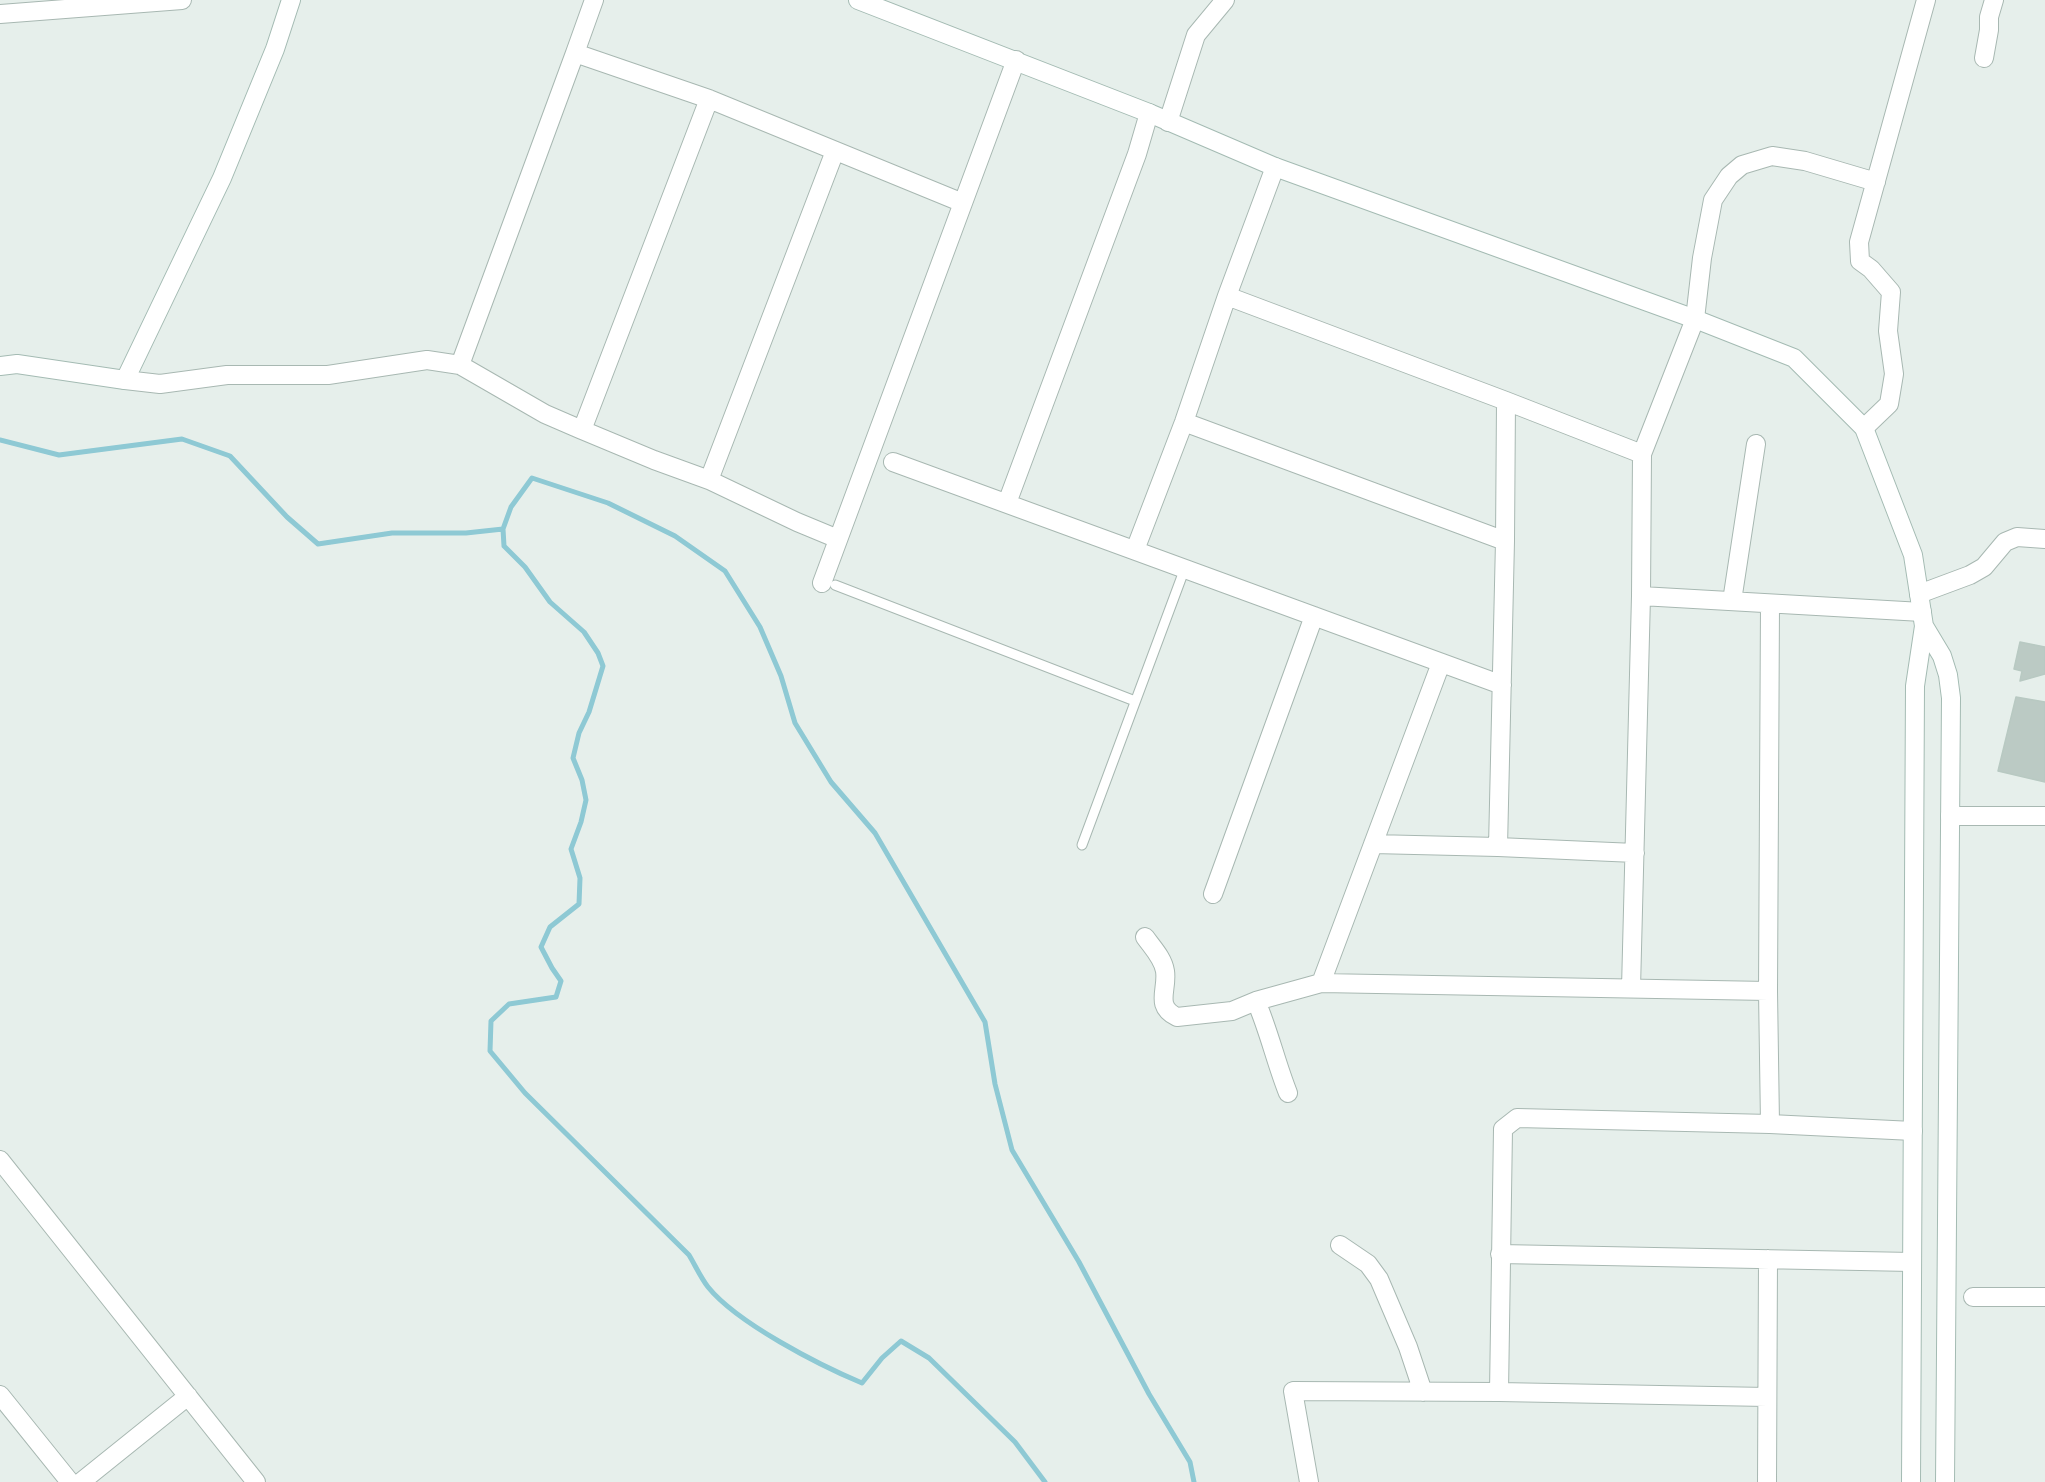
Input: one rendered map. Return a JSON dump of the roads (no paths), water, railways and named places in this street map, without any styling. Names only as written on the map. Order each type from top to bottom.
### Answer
[{"type":"street","points":[[0,14],[182,0]]},
{"type":"street","points":[[125,380],[222,178],[275,49],[291,0]]},
{"type":"street","points":[[460,365],[594,0]]},
{"type":"street","points":[[858,0],[1149,113],[1275,167],[1695,319],[1794,358],[1864,428],[1912,555],[1923,619],[1915,686],[1911,1482]]},
{"type":"street","points":[[1168,122],[1196,35],[1225,0]]},
{"type":"street","points":[[1864,428],[1889,404],[1894,374],[1888,332],[1891,292],[1871,269],[1860,261],[1859,242],[1926,0]]},
{"type":"street","points":[[1984,58],[1989,17],[1994,0]]},
{"type":"street","points":[[575,53],[709,99],[963,203]]},
{"type":"street","points":[[829,584],[838,539],[1016,60]]},
{"type":"street","points":[[582,430],[709,99]]},
{"type":"street","points":[[1008,503],[1137,154],[1149,113]]},
{"type":"street","points":[[709,480],[835,150]]},
{"type":"street","points":[[1631,988],[1641,596],[1642,454],[1695,319],[1702,258],[1713,200],[1729,176],[1742,165],[1772,156],[1842,171],[1876,182]]},
{"type":"street","points":[[1135,550],[1184,422],[1275,167]]},
{"type":"street","points":[[1227,297],[1642,454]]},
{"type":"street","points":[[0,366],[16,364],[160,384],[227,375],[328,375],[427,360],[460,365],[545,414],[654,460],[709,480],[838,539]]},
{"type":"street","points":[[1498,847],[1506,401]]},
{"type":"street","points":[[1184,422],[1505,541]]},
{"type":"street","points":[[1732,601],[1756,444]]},
{"type":"street","points":[[893,462],[1502,685]]},
{"type":"street","points":[[1919,594],[1970,575],[1984,567],[2005,542],[2017,537],[2045,539]]},
{"type":"street","points":[[1641,596],[1770,603],[1923,619]]},
{"type":"street","points":[[1770,603],[1768,991],[1770,1124]]},
{"type":"street","points":[[1213,894],[1314,616]]},
{"type":"street","points":[[1923,619],[1942,656],[1948,675],[1951,698],[1945,1482]]},
{"type":"street","points":[[1321,983],[1441,663]]},
{"type":"street","points":[[1950,816],[2045,816]]},
{"type":"street","points":[[1373,844],[1635,854]]},
{"type":"street","points":[[1145,937],[1157,952],[1165,969],[1163,1003],[1169,1014],[1177,1017],[1232,1011],[1256,1001],[1321,983],[1768,991]]},
{"type":"street","points":[[1256,1001],[1288,1093]]},
{"type":"street","points":[[1498,1392],[1503,1129],[1517,1118],[1770,1124],[1913,1131]]},
{"type":"street","points":[[0,1160],[256,1482]]},
{"type":"street","points":[[1340,1245],[1368,1264],[1379,1279],[1408,1347],[1423,1392]]},
{"type":"street","points":[[1500,1254],[1912,1262]]},
{"type":"street","points":[[1767,1482],[1768,1259]]},
{"type":"street","points":[[1973,1297],[2045,1297]]},
{"type":"street","points":[[1309,1482],[1293,1392],[1767,1396]]},
{"type":"street","points":[[0,1395],[70,1482]]},
{"type":"street","points":[[81,1482],[188,1396]]},
{"type":"lane","points":[[1082,845],[1185,568]]},
{"type":"lane","points":[[829,584],[1135,701]]},
{"type":"waterway","points":[[0,440],[59,455],[182,439],[230,456],[287,517],[318,544],[392,533],[466,533],[503,529],[511,507],[532,478],[608,503],[675,536],[725,571],[760,627],[781,676],[795,723],[831,782],[875,833],[985,1022],[995,1084],[1012,1150],[1079,1262],[1149,1394],[1190,1462],[1194,1482]]},
{"type":"waterway","points":[[503,529],[504,546],[525,567],[550,602],[584,632],[598,653],[603,666],[589,712],[579,733],[573,758],[582,780],[586,800],[571,849],[580,878],[579,904],[550,927],[541,947],[561,981],[556,997],[509,1004],[491,1021],[490,1051],[525,1093],[689,1255],[708,1287],[738,1315],[780,1342],[862,1383],[882,1358],[901,1341],[929,1358],[1015,1442],[1045,1482]]}]
